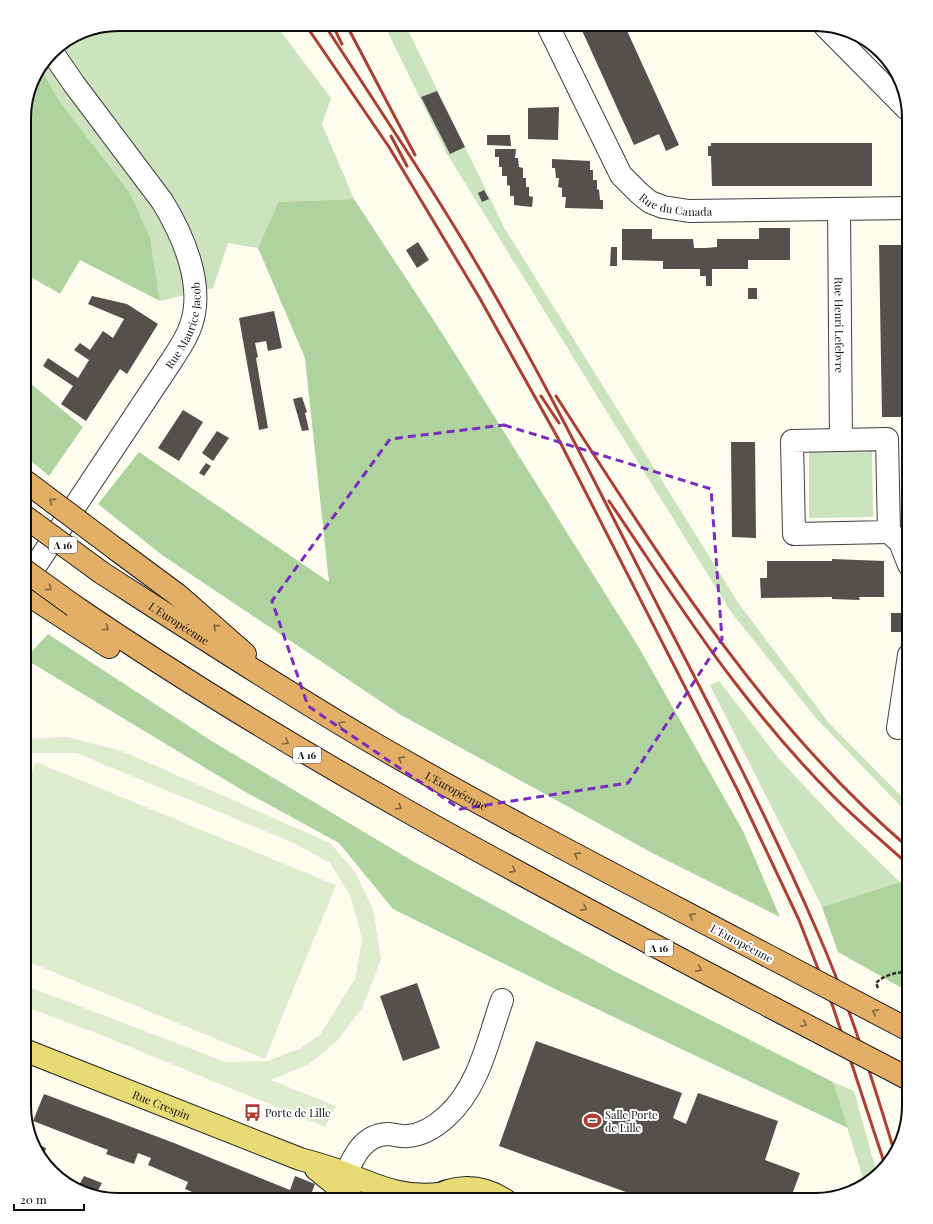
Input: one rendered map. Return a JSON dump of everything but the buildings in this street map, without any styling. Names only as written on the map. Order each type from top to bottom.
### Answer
[{"type":"highway","points":[[31,485],[155,577],[202,615],[286,691]]},
{"type":"highway","name":"L'Européenne","points":[[31,521],[102,573],[211,644],[375,744],[506,818],[902,1026]]},
{"type":"highway","name":"A 16","points":[[31,577],[69,612],[143,653],[265,730],[449,836],[902,1075]]},
{"type":"highway","points":[[31,595],[69,612]]},
{"type":"main road","name":"Rue Crespin","points":[[31,1058],[300,1159],[394,1192],[401,1193]]},
{"type":"main road","name":"Rue Crespin","points":[[300,1159],[326,1176],[346,1193]]},
{"type":"main road","name":"Rue Crespin","points":[[444,1193],[454,1189],[470,1188],[494,1193]]},
{"type":"street","name":"Rue du Canada","points":[[550,31],[618,170],[629,185],[650,202],[663,207],[689,211],[902,208]]},
{"type":"street","points":[[832,33],[900,102]]},
{"type":"street","name":"Rue Maurice Jacob","points":[[31,573],[172,360],[191,325],[195,308],[194,287],[190,265],[173,219],[162,201],[56,58]]},
{"type":"street","name":"Rue Henri Lefebvre","points":[[839,210],[841,440]]},
{"type":"street","points":[[889,532],[887,439],[792,441],[794,534],[889,532],[900,542],[902,547]]},
{"type":"street","points":[[898,728],[902,701]]},
{"type":"street","points":[[346,1174],[354,1155],[366,1141],[381,1135],[408,1136],[418,1134],[441,1121],[456,1107],[474,1081],[502,1000]]},
{"type":"highlighted area","points":[[504,425],[711,489],[722,639],[628,783],[460,809],[308,706],[272,601],[390,439]]},
{"type":"green space","points":[[112,31],[280,31],[331,98],[322,124],[354,199],[278,202],[258,248],[228,243],[213,288],[160,301],[150,237],[130,193],[58,99],[44,73],[61,53],[80,40],[90,36]]},
{"type":"green space","points":[[387,31],[408,31],[505,229],[739,604],[829,723],[902,797],[902,808],[816,718],[731,612],[447,154]]},
{"type":"green space","points":[[44,73],[58,99],[130,193],[150,237],[160,301],[80,260],[60,294],[31,277],[31,112],[36,90]]},
{"type":"green space","points":[[354,199],[442,333],[638,646],[743,831],[780,917],[656,855],[401,715],[162,555],[98,504],[139,452],[329,582],[305,358],[258,248],[278,202]]},
{"type":"green space","points":[[31,384],[83,427],[49,476],[31,461]]},
{"type":"green space","points":[[809,450],[872,450],[873,517],[809,518]]},
{"type":"green space","points":[[48,634],[210,740],[416,863],[616,972],[833,1082],[848,1128],[557,990],[393,909],[339,843],[242,790],[31,663],[31,652]]},
{"type":"green space","points":[[719,681],[780,760],[840,824],[900,882],[822,907],[710,685]]},
{"type":"green space","points":[[67,737],[122,751],[330,843],[355,872],[373,909],[381,959],[362,1008],[337,1041],[309,1064],[271,1080],[336,1106],[325,1127],[101,1035],[31,1009],[31,988],[226,1062],[268,1061],[301,1048],[320,1035],[355,979],[362,939],[351,897],[330,863],[294,843],[76,753],[31,754],[31,739]]},
{"type":"green space","points":[[36,762],[336,885],[265,1059],[31,963],[31,774]]},
{"type":"green space","points":[[900,882],[902,883],[902,988],[838,952],[822,907]]},
{"type":"green space","points":[[833,1082],[854,1091],[875,1168],[863,1178]]},
{"type":"railway","points":[[310,31],[389,147],[479,297],[559,440],[737,789],[799,920],[833,1007],[883,1160]]},
{"type":"railway","points":[[329,31],[435,195],[497,299],[560,415],[721,729],[799,890],[828,958],[859,1041],[892,1145]]},
{"type":"railway","points":[[336,31],[342,44]]},
{"type":"railway","points":[[350,31],[415,155]]},
{"type":"railway","points":[[391,136],[407,166]]},
{"type":"railway","points":[[541,396],[559,423]]},
{"type":"railway","points":[[556,396],[674,577],[760,692],[806,747],[856,799],[902,842]]},
{"type":"railway","points":[[609,501],[719,662],[771,727],[807,769],[833,796],[902,859]]},
{"type":"place","name":"Porte de Lille","points":[[252,1112]]},
{"type":"place","name":"Salle Porte de Lille","points":[[592,1120]]}]
